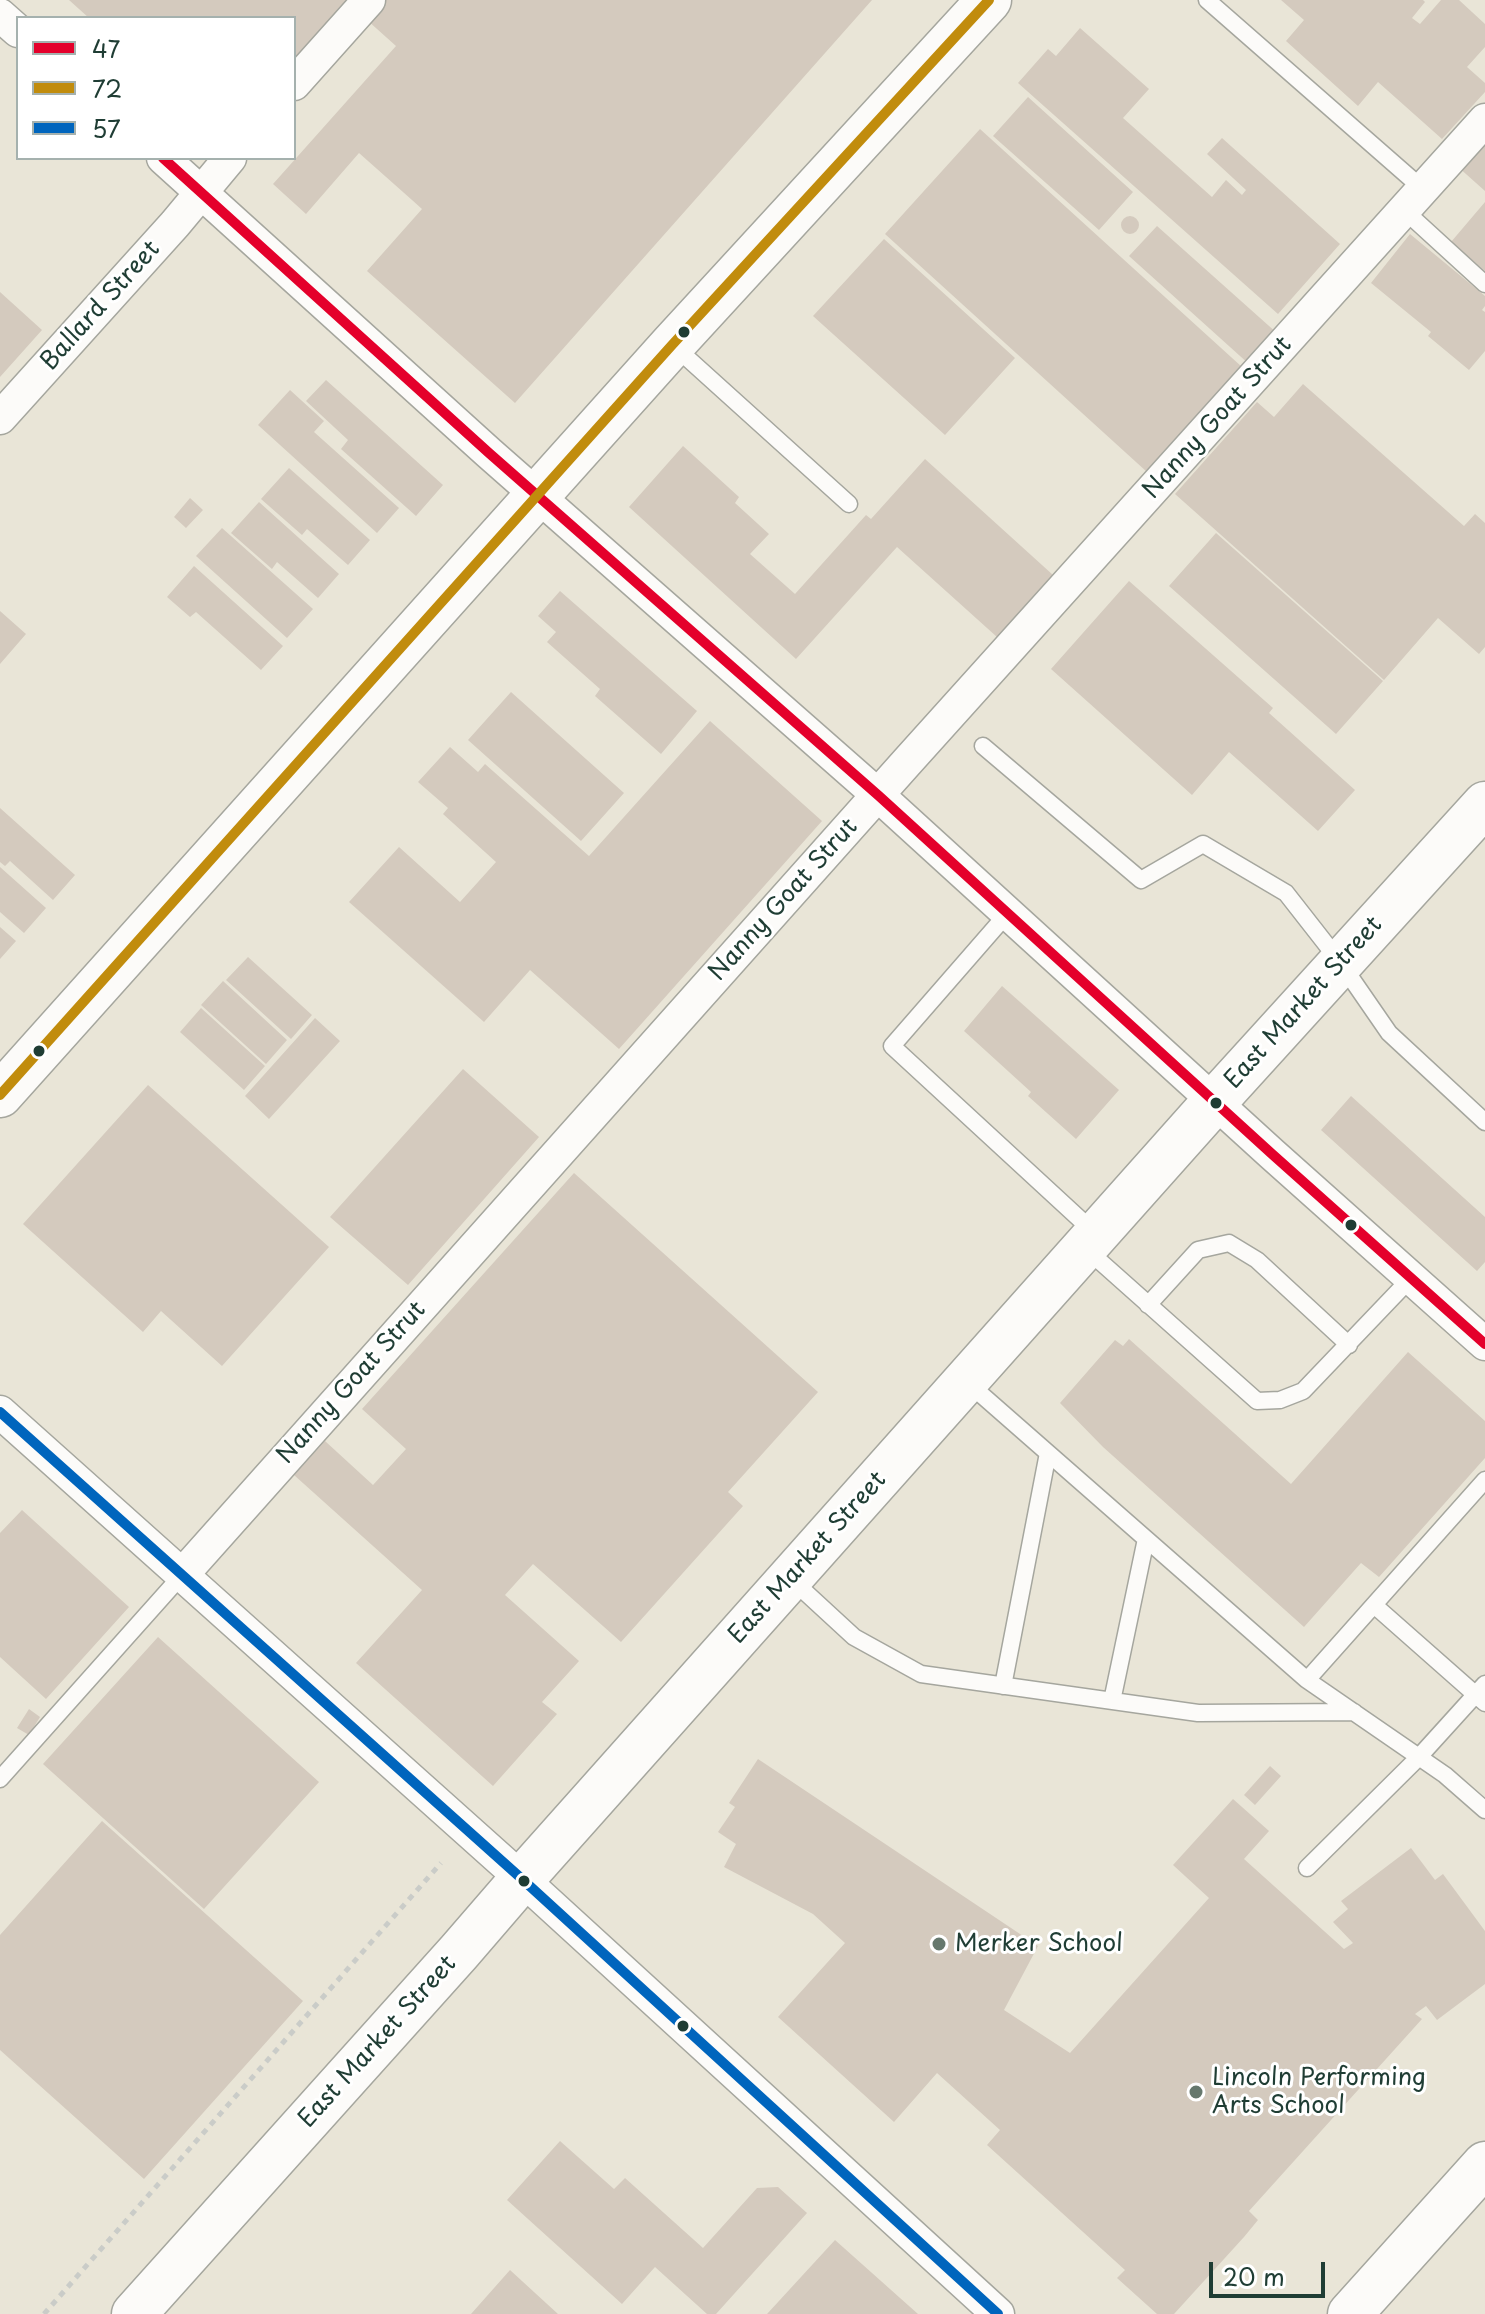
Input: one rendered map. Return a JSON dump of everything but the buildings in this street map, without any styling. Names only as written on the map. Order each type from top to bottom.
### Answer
[{"type":"main road","points":[[0,1095],[672,345],[989,0]]},
{"type":"main road","name":"East Market Street","points":[[134,2314],[1215,1101],[1485,804]]},
{"type":"main road","points":[[1350,2314],[1481,2178]]},
{"type":"street","points":[[296,82],[369,0]]},
{"type":"street","points":[[0,15],[16,29]]},
{"type":"street","name":"Nanny Goat Strut","points":[[182,1575],[1485,120]]},
{"type":"street","points":[[165,160],[489,453],[879,796],[1485,1344]]},
{"type":"street","name":"Ballard Street","points":[[0,418],[175,224],[228,160]]},
{"type":"street","points":[[0,1412],[522,1879],[998,2314]]},
{"type":"lane","points":[[1207,0],[1414,200],[1485,284]]},
{"type":"lane","points":[[672,345],[849,504]]},
{"type":"lane","points":[[983,746],[1141,880],[1203,844],[1286,893],[1340,962],[1389,1033],[1485,1122]]},
{"type":"lane","points":[[1007,914],[892,1046],[1091,1242],[1148,1305],[1257,1401],[1280,1400],[1303,1391],[1411,1278]]},
{"type":"lane","points":[[1148,1305],[1198,1250],[1229,1243],[1257,1260],[1349,1345]]},
{"type":"lane","points":[[966,1381],[1307,1680],[1445,1775],[1485,1810]]},
{"type":"lane","points":[[1003,1686],[1048,1453]]},
{"type":"lane","points":[[1307,1680],[1485,1480]]},
{"type":"lane","points":[[1112,1701],[1146,1539]]},
{"type":"lane","points":[[0,1779],[182,1575]]},
{"type":"lane","points":[[790,1578],[854,1637],[921,1674],[1198,1713],[1354,1712]]},
{"type":"lane","points":[[1307,1868],[1482,1694],[1374,1605]]},
{"type":"path","points":[[44,2314],[441,1863]]},
{"type":"transit line","name":"72","points":[[0,1095],[672,345],[989,0]]},
{"type":"transit line","name":"47","points":[[165,160],[489,453],[879,796],[1485,1344]]},
{"type":"transit line","name":"57","points":[[0,1412],[522,1879],[998,2314]]},
{"type":"place","name":"Merker School","points":[[939,1944]]},
{"type":"place","name":"Lincoln Performing Arts School","points":[[1196,2092]]}]
